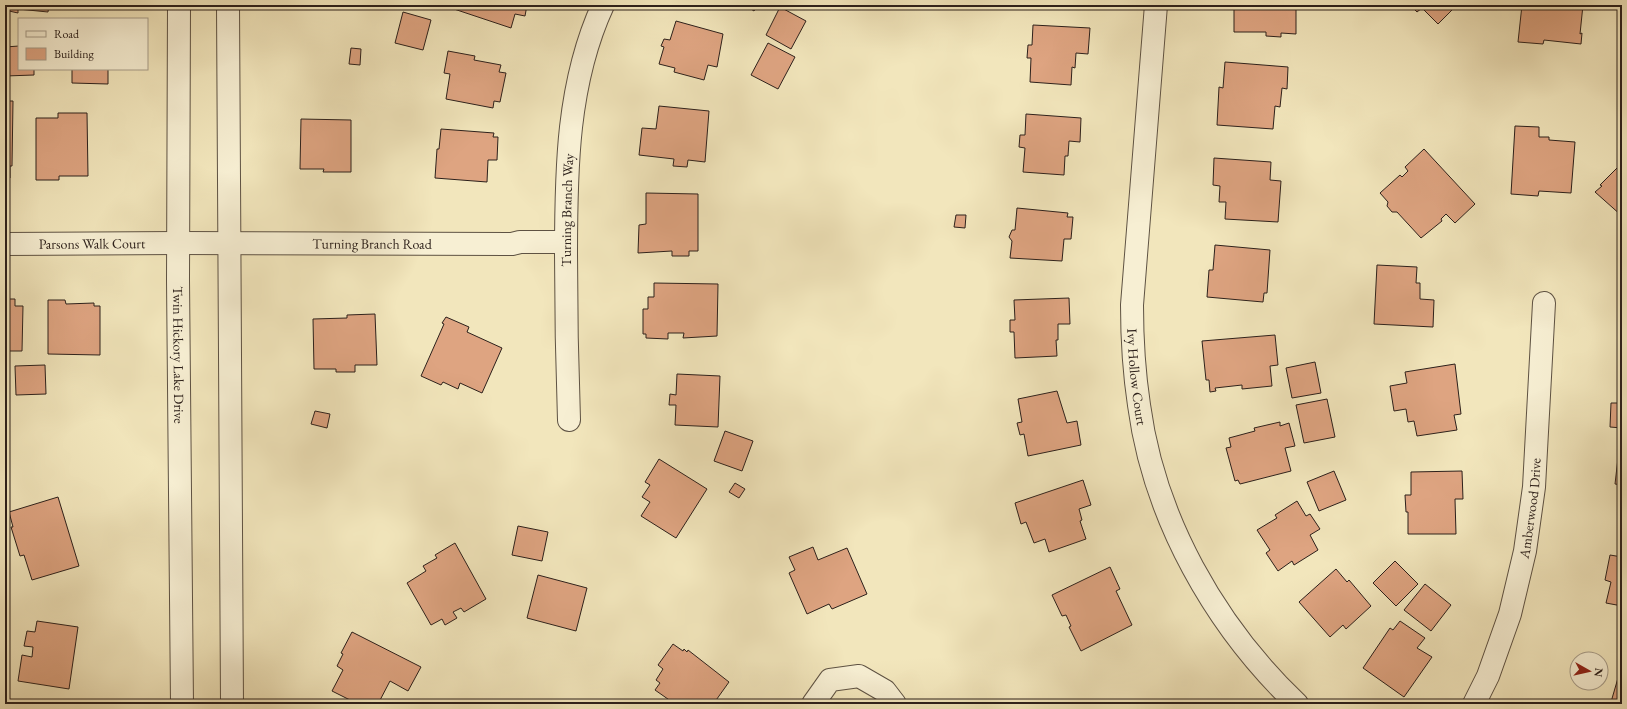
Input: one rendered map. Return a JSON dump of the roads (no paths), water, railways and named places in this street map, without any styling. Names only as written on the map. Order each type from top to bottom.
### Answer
[{"type":"street","name":"Twin Hickory Lake Drive","points":[[179,5],[178,243],[182,704]]},
{"type":"street","points":[[228,5],[228,243],[232,704]]},
{"type":"street","name":"Turning Branch Way","points":[[569,420],[566,168],[572,116],[585,57],[603,5]]},
{"type":"street","name":"Ivy Hollow Court","points":[[1156,5],[1132,306],[1133,351],[1139,406],[1150,460],[1167,513],[1192,565],[1213,603],[1245,648],[1274,682],[1297,704]]},
{"type":"street","name":"Turning Branch Road","points":[[178,243],[512,244],[520,242],[566,242]]},
{"type":"street","name":"Parsons Walk Court","points":[[5,244],[178,243]]},
{"type":"street","name":"Amberwood Drive","points":[[1474,704],[1488,676],[1510,614],[1526,551],[1534,487],[1544,303]]},
{"type":"street","points":[[813,704],[830,680],[859,676],[885,691],[895,704]]}]
